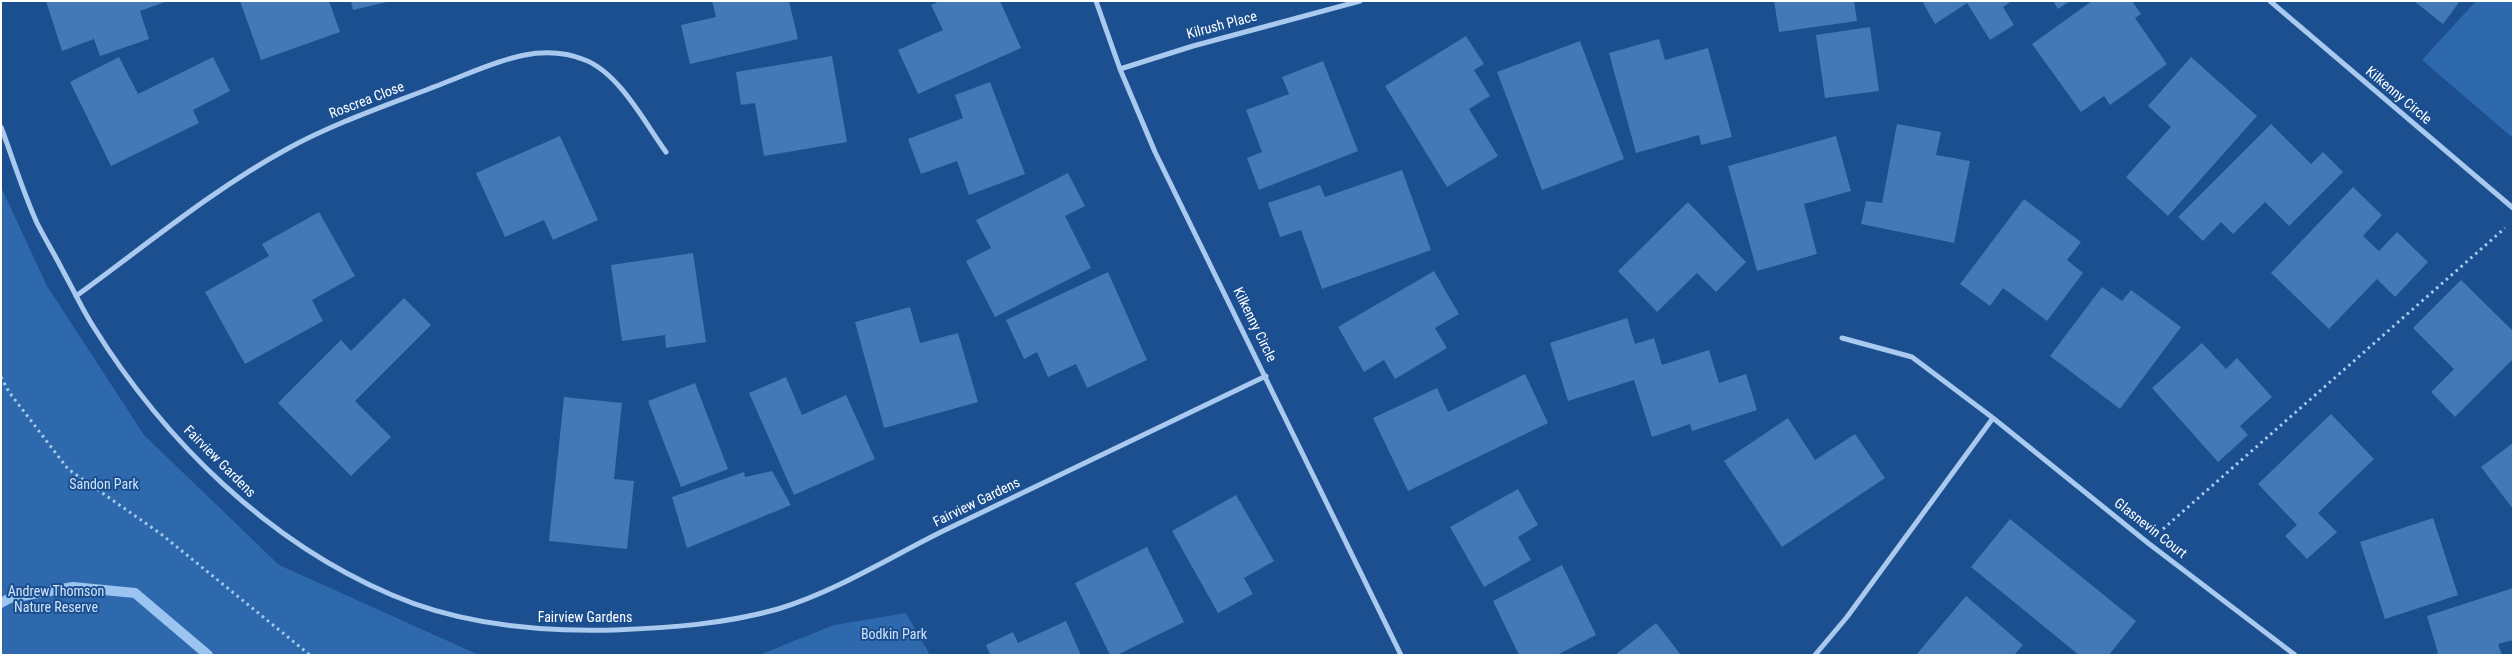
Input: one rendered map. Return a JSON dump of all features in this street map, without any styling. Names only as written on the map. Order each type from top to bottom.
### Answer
[{"type":"street","name":"Kilkenny Circle","points":[[1096,1],[1120,69],[1155,152],[1401,655]]},
{"type":"street","name":"Kilrush Place","points":[[1120,69],[1193,46],[1360,1]]},
{"type":"street","name":"Kilkenny Circle","points":[[2270,1],[2513,208]]},
{"type":"street","name":"Roscrea Close","points":[[76,296],[245,174],[287,149],[326,129],[513,57],[550,52],[586,60],[598,68],[623,92],[666,152]]},
{"type":"street","name":"Fairview Gardens","points":[[1,127],[37,222],[92,325],[137,390],[187,448],[247,507],[307,551],[392,595],[450,614],[537,630],[655,629],[731,620],[778,609],[831,589],[917,544],[1266,376]]},
{"type":"street","name":"Glasnevin Court","points":[[1842,338],[1912,357],[1993,418],[2148,543],[2295,655]]},
{"type":"street","points":[[1815,655],[1846,617],[1993,418]]},
{"type":"path","points":[[2148,543],[2505,228]]},
{"type":"path","points":[[1,377],[9,392],[68,469],[161,534],[310,655]]},
{"type":"green space","points":[[2476,1],[2513,1],[2513,138],[2422,60]]},
{"type":"green space","name":"Sandon Park","points":[[1,187],[47,286],[144,435],[279,565],[479,655],[1,655]]},
{"type":"green space","name":"Bodkin Park","points":[[906,613],[930,655],[759,655],[834,625]]},
{"type":"building","points":[[46,1],[165,2],[140,11],[149,39],[100,56],[94,39],[62,51]]},
{"type":"building","points":[[240,1],[329,1],[340,32],[261,60]]},
{"type":"building","points":[[351,1],[387,1],[387,2],[353,10]]},
{"type":"building","points":[[712,1],[789,1],[798,39],[690,64],[681,25],[716,17]]},
{"type":"building","points":[[940,1],[1000,1],[1021,48],[918,94],[898,50],[943,30],[931,5]]},
{"type":"building","points":[[1774,1],[1854,1],[1857,21],[1779,32]]},
{"type":"building","points":[[1922,1],[2012,1],[2003,7],[2014,25],[1990,40],[1967,3],[1935,24]]},
{"type":"building","points":[[2053,1],[2070,1],[2058,9]]},
{"type":"building","points":[[2092,1],[2132,1],[2141,14],[2135,18],[2167,64],[2110,105],[2104,96],[2081,112],[2032,44]]},
{"type":"building","points":[[2414,1],[2460,1],[2443,24]]},
{"type":"building","points":[[1870,27],[1879,91],[1825,98],[1816,35]]},
{"type":"building","points":[[1466,36],[1484,64],[1474,70],[1490,96],[1469,109],[1498,156],[1447,187],[1385,86]]},
{"type":"building","points":[[1659,39],[1665,60],[1708,48],[1732,137],[1701,145],[1699,135],[1636,153],[1609,53]]},
{"type":"building","points":[[1580,41],[1624,159],[1542,190],[1497,72]]},
{"type":"building","points":[[832,56],[847,142],[764,156],[755,103],[741,105],[736,72]]},
{"type":"building","points":[[119,57],[138,94],[213,57],[230,91],[193,110],[199,123],[111,166],[70,82]]},
{"type":"building","points":[[2191,57],[2257,116],[2168,216],[2126,177],[2171,127],[2148,106]]},
{"type":"building","points":[[1323,61],[1358,151],[1259,190],[1247,158],[1262,152],[1246,110],[1289,94],[1282,77]]},
{"type":"building","points":[[990,82],[1025,174],[969,195],[957,161],[921,174],[908,139],[963,118],[955,95]]},
{"type":"building","points":[[1897,124],[1941,132],[1936,155],[1970,161],[1954,243],[1861,224],[1866,201],[1882,203]]},
{"type":"building","points":[[2271,124],[2311,164],[2323,152],[2343,172],[2289,226],[2265,202],[2233,234],[2221,222],[2203,241],[2178,217]]},
{"type":"building","points":[[560,136],[598,220],[553,240],[544,220],[505,237],[476,173]]},
{"type":"building","points":[[1836,136],[1851,191],[1804,204],[1817,254],[1757,271],[1728,166]]},
{"type":"building","points":[[1402,170],[1431,250],[1322,289],[1301,230],[1280,237],[1268,203],[1320,185],[1325,197]]},
{"type":"building","points":[[1068,173],[1085,206],[1065,216],[1091,268],[995,317],[966,261],[991,248],[976,220]]},
{"type":"building","points":[[2353,187],[2382,215],[2363,236],[2379,251],[2397,232],[2428,262],[2395,297],[2377,279],[2329,329],[2271,273]]},
{"type":"building","points":[[2024,199],[2081,242],[2067,260],[2083,273],[2047,321],[2003,288],[1990,306],[1960,284]]},
{"type":"building","points":[[1688,202],[1746,262],[1716,292],[1697,273],[1657,312],[1618,271]]},
{"type":"building","points":[[319,212],[355,276],[312,300],[323,321],[245,364],[205,292],[269,256],[262,244]]},
{"type":"building","points":[[693,253],[706,342],[666,348],[665,335],[622,341],[611,265]]},
{"type":"building","points":[[1434,271],[1459,314],[1435,328],[1447,348],[1395,379],[1384,360],[1364,372],[1338,327]]},
{"type":"building","points":[[1108,272],[1147,360],[1087,388],[1076,364],[1048,377],[1037,352],[1024,359],[1006,320]]},
{"type":"building","points":[[2461,280],[2513,331],[2513,359],[2455,417],[2431,392],[2454,369],[2413,328]]},
{"type":"building","points":[[2102,287],[2122,301],[2131,290],[2181,327],[2120,409],[2050,356]]},
{"type":"building","points":[[404,298],[431,325],[355,401],[391,437],[351,476],[278,403],[341,340],[351,351]]},
{"type":"building","points":[[910,307],[920,343],[958,333],[978,402],[884,428],[855,322]]},
{"type":"building","points":[[1627,318],[1635,344],[1654,338],[1662,365],[1709,350],[1719,383],[1746,374],[1757,410],[1692,431],[1690,424],[1652,437],[1634,380],[1568,401],[1550,343]]},
{"type":"building","points":[[2202,343],[2226,369],[2237,358],[2272,397],[2240,426],[2248,435],[2218,462],[2152,388]]},
{"type":"building","points":[[1525,374],[1548,423],[1408,491],[1373,418],[1437,388],[1448,412]]},
{"type":"building","points":[[786,377],[802,415],[846,395],[875,459],[794,495],[749,393]]},
{"type":"building","points":[[695,383],[728,469],[681,487],[648,401]]},
{"type":"building","points":[[564,397],[622,403],[614,479],[634,481],[627,549],[549,541]]},
{"type":"building","points":[[2331,414],[2374,459],[2318,513],[2337,532],[2307,559],[2285,536],[2297,525],[2258,484]]},
{"type":"building","points":[[1788,418],[1815,460],[1855,434],[1885,478],[1782,547],[1724,461]]},
{"type":"building","points":[[2513,443],[2513,509],[2481,467]]},
{"type":"building","points":[[772,471],[791,505],[687,548],[672,497],[744,472],[745,477]]},
{"type":"building","points":[[1518,489],[1538,525],[1518,537],[1531,560],[1484,587],[1450,527]]},
{"type":"building","points":[[1236,495],[1274,561],[1244,578],[1253,594],[1218,613],[1172,531]]},
{"type":"building","points":[[2433,518],[2458,595],[2385,619],[2360,542]]},
{"type":"building","points":[[2010,519],[2136,621],[2109,655],[2079,655],[1971,567]]},
{"type":"building","points":[[1147,547],[1184,622],[1117,655],[1110,655],[1075,583]]},
{"type":"building","points":[[1562,565],[1596,635],[1557,655],[1519,655],[1493,601]]},
{"type":"building","points":[[2513,588],[2513,640],[2498,644],[2502,655],[2433,655],[2438,653],[2427,616]]},
{"type":"building","points":[[1966,596],[2023,645],[2014,655],[1916,655]]},
{"type":"building","points":[[1066,621],[1081,655],[990,655],[986,645],[1013,632],[1018,643]]},
{"type":"building","points":[[1656,623],[1681,655],[1615,655]]},
{"type":"waterway","points":[[1,603],[10,598],[73,587],[135,593],[208,655]]},
{"type":"park label","name":"Andrew Thomson Nature Reserve","points":[[56,600]]}]
